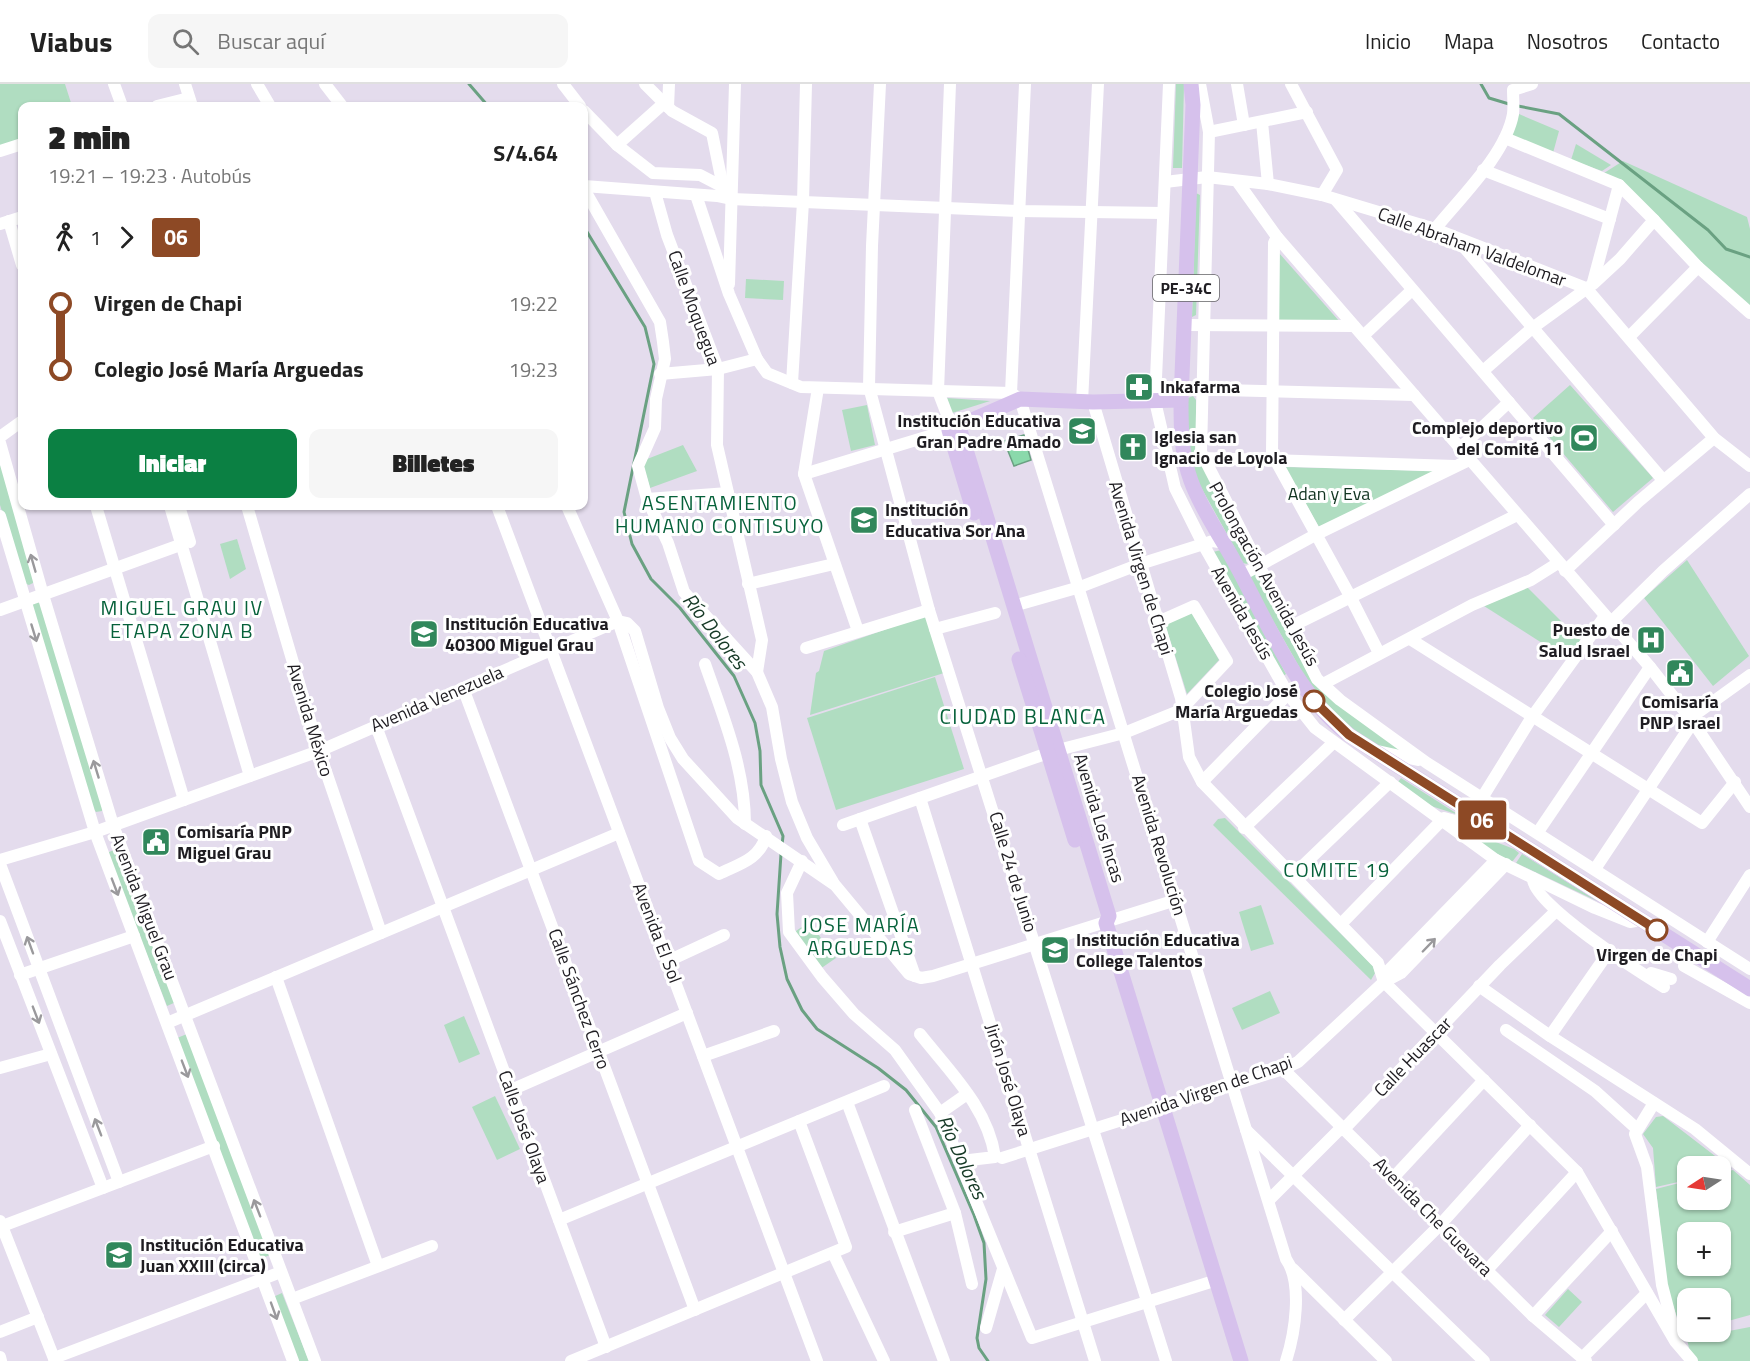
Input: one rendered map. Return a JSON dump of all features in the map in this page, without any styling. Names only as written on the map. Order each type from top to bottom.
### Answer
[{"type":"main road","name":"Prolongación Avenida Jesús","points":[[1191,84],[1193,105],[1181,436],[1184,456],[1196,491],[1304,687],[1335,724],[1372,750],[1750,988]]},
{"type":"main road","points":[[952,425],[1016,396],[1088,402],[1155,401],[1182,394]]},
{"type":"main road","name":"Avenida Los Incas","points":[[952,425],[1013,606],[1053,752]]},
{"type":"main road","name":"Avenida Los Incas","points":[[952,425],[1053,752],[1109,916],[1106,923],[1241,1361]]},
{"type":"street","points":[[114,84],[121,102]]},
{"type":"street","points":[[185,84],[190,102]]},
{"type":"street","points":[[325,84],[339,102]]},
{"type":"street","points":[[563,84],[577,102]]},
{"type":"street","points":[[645,84],[665,106],[712,133],[723,188]]},
{"type":"street","points":[[617,145],[665,106],[669,84]]},
{"type":"street","points":[[729,294],[735,84]]},
{"type":"street","points":[[792,383],[803,202],[806,84]]},
{"type":"street","name":"Calle 24 de Junio","points":[[880,84],[868,387],[935,630],[1166,1361]]},
{"type":"street","points":[[804,474],[884,450],[952,425],[938,391],[950,84]]},
{"type":"street","name":"Avenida Revolución","points":[[1025,84],[1018,211],[1016,396],[1080,588],[1286,1259],[1292,1268],[1297,1288],[1290,1359]]},
{"type":"street","name":"Avenida Virgen de Chapi","points":[[1098,84],[1092,212],[1088,402],[1181,698],[1189,758],[1202,782],[1244,828],[1378,963],[1384,982]]},
{"type":"street","name":"Avenida Jesús","points":[[1169,84],[1155,401],[1178,496],[1203,544],[1288,694],[1315,728],[1441,821],[1501,862],[1595,908],[1630,922],[1640,920]]},
{"type":"street","points":[[1200,84],[1209,132],[1203,324],[1203,458],[1317,679],[1340,700],[1427,763],[1750,969]]},
{"type":"street","points":[[1237,84],[1244,125]]},
{"type":"street","points":[[1291,84],[1336,170],[1322,195]]},
{"type":"street","points":[[1434,230],[1483,170],[1505,138],[1513,114],[1513,90],[1532,84]]},
{"type":"street","points":[[258,88],[267,102]]},
{"type":"street","points":[[1209,132],[1307,112]]},
{"type":"street","points":[[588,115],[617,145],[652,173],[700,175],[723,188],[731,199]]},
{"type":"street","points":[[1262,122],[1268,184]]},
{"type":"street","points":[[1505,138],[1619,184],[1698,267],[1750,312]]},
{"type":"street","points":[[0,151],[18,145]]},
{"type":"street","points":[[1483,170],[1610,219]]},
{"type":"street","name":"Calle Abraham Valdelomar","points":[[1165,182],[1190,177],[1207,177],[1268,184],[1322,195],[1455,237],[1589,286],[1714,438],[1750,466]]},
{"type":"street","points":[[1237,181],[1277,237],[1650,667],[1694,722],[1735,782],[1746,791],[1750,807]]},
{"type":"street","points":[[1589,286],[1619,184]]},
{"type":"street","points":[[588,188],[731,199],[875,206],[1163,213]]},
{"type":"street","name":"Calle Moquegua","points":[[655,192],[667,235],[718,369],[717,445],[762,640],[757,672]]},
{"type":"street","points":[[588,195],[660,322],[664,359],[656,399],[655,428],[638,466],[647,499],[668,543],[684,592],[757,672],[772,707],[781,759],[792,802],[807,838],[835,885],[887,948],[909,974],[918,977],[973,964],[1176,900]]},
{"type":"street","points":[[696,195],[729,294],[757,359],[767,373],[778,380],[818,388],[868,387],[1016,396]]},
{"type":"street","points":[[1336,199],[1614,525]]},
{"type":"street","points":[[1483,371],[1531,329],[1589,286],[1620,259],[1654,220]]},
{"type":"street","points":[[5,222],[18,255]]},
{"type":"street","points":[[1277,237],[1274,243],[1272,454],[1379,653]]},
{"type":"street","points":[[1455,237],[1531,329],[1663,480]]},
{"type":"street","points":[[1629,337],[1698,267]]},
{"type":"street","points":[[1363,336],[1412,290]]},
{"type":"street","points":[[1184,325],[1354,326]]},
{"type":"street","points":[[660,374],[718,369],[757,359]]},
{"type":"street","points":[[818,388],[804,474],[858,631]]},
{"type":"street","points":[[1182,394],[1202,389],[1414,395]]},
{"type":"street","points":[[1459,449],[1509,402]]},
{"type":"street","points":[[0,437],[18,424]]},
{"type":"street","points":[[1323,684],[1472,605],[1561,567],[1614,525],[1714,438]]},
{"type":"street","name":"Avenida Miguel Grau","points":[[0,443],[18,507]]},
{"type":"street","points":[[1168,460],[1184,456]]},
{"type":"street","points":[[1203,458],[1456,466]]},
{"type":"street","points":[[1242,575],[1317,534],[1469,460]]},
{"type":"street","points":[[647,499],[728,493]]},
{"type":"street","points":[[1482,798],[1532,717],[1608,619],[1750,495]]},
{"type":"street","name":"Avenida Miguel Grau","points":[[19,510],[114,825],[315,1361]]},
{"type":"street","points":[[97,510],[184,800]]},
{"type":"street","points":[[172,510],[185,544],[250,776]]},
{"type":"street","points":[[180,510],[185,544]]},
{"type":"street","name":"Avenida México","points":[[248,510],[319,751],[381,933]]},
{"type":"street","name":"Avenida El Sol","points":[[498,510],[817,1361]]},
{"type":"street","points":[[569,510],[618,621],[699,861],[719,874],[755,856],[768,838]]},
{"type":"street","points":[[1290,627],[1517,515]]},
{"type":"street","name":"Avenida Miguel Grau","points":[[0,516],[95,832],[293,1361]]},
{"type":"street","points":[[1013,606],[1080,588],[1140,564],[1213,541],[1224,543]]},
{"type":"street","points":[[0,610],[185,544]]},
{"type":"street","points":[[748,584],[834,564]]},
{"type":"street","points":[[843,825],[982,775],[1053,752],[1124,733],[1181,710],[1227,661],[1194,606],[1158,621]]},
{"type":"street","points":[[806,648],[929,610]]},
{"type":"street","points":[[935,630],[994,613]]},
{"type":"street","points":[[618,621],[627,623],[635,631],[658,708],[670,738],[704,785],[745,824],[835,885]]},
{"type":"street","name":"Avenida Venezuela","points":[[0,860],[95,832],[319,751],[618,621]]},
{"type":"street","points":[[1410,639],[1702,824],[1735,782]]},
{"type":"street","points":[[705,664],[740,769],[745,794],[745,824]]},
{"type":"street","points":[[1538,832],[1589,753],[1650,667]]},
{"type":"street","points":[[1594,869],[1694,722],[1696,714],[1750,675]]},
{"type":"street","name":"Calle Sánchez Cerro","points":[[463,688],[695,1310]]},
{"type":"street","points":[[1202,782],[1288,694]]},
{"type":"street","name":"Calle José Olaya","points":[[376,726],[606,1347]]},
{"type":"street","points":[[1244,828],[1333,743]]},
{"type":"street","points":[[1372,750],[1387,751],[1427,763]]},
{"type":"street","points":[[1292,876],[1390,782]]},
{"type":"street","name":"Jirón José Olaya","points":[[920,798],[1095,1361]]},
{"type":"street","points":[[1341,924],[1441,821],[1448,818],[1503,833]]},
{"type":"street","points":[[860,819],[918,977]]},
{"type":"street","points":[[167,1023],[620,832]]},
{"type":"street","points":[[799,859],[787,893],[789,932],[822,977],[854,1014],[895,1050],[940,1113],[1032,1338],[1217,1280]]},
{"type":"street","name":"Avenida Virgen de Chapi","points":[[1002,1158],[1283,1069],[1298,1062],[1384,982],[1401,974],[1501,862]]},
{"type":"street","points":[[0,864],[119,1182]]},
{"type":"street","points":[[1707,942],[1750,875]]},
{"type":"street","points":[[1533,878],[1534,885],[1555,912],[1633,968],[1668,983]]},
{"type":"street","name":"Calle Huascar","points":[[1269,1200],[1338,1131],[1344,1129],[1479,986],[1555,912]]},
{"type":"street","points":[[0,921],[102,1188]]},
{"type":"street","points":[[668,961],[724,935]]},
{"type":"street","points":[[20,975],[134,936]]},
{"type":"street","points":[[1550,1036],[1610,950]]},
{"type":"street","points":[[1684,966],[1750,1003]]},
{"type":"street","points":[[276,978],[378,1266]]},
{"type":"street","points":[[1384,982],[1577,1172],[1647,1293],[1677,1351],[1692,1361]]},
{"type":"street","points":[[1479,986],[1550,1036],[1695,1129],[1750,1174]]},
{"type":"street","points":[[511,1090],[687,1013]]},
{"type":"street","points":[[1506,1030],[1595,1091],[1637,1129]]},
{"type":"street","points":[[703,1056],[774,1031]]},
{"type":"street","points":[[920,1035],[967,1094],[986,1123],[995,1157],[961,1161]]},
{"type":"street","points":[[0,1068],[51,1054]]},
{"type":"street","name":"Avenida Che Guevara","points":[[1283,1069],[1486,1271],[1584,1360]]},
{"type":"street","points":[[1393,1178],[1484,1080]]},
{"type":"street","points":[[559,1220],[884,1086]]},
{"type":"street","points":[[940,1113],[967,1094]]},
{"type":"street","points":[[847,1102],[944,1361]]},
{"type":"street","points":[[1654,1103],[1635,1134],[1647,1167],[1662,1285],[1677,1351]]},
{"type":"street","points":[[915,1110],[955,1213],[972,1284]]},
{"type":"street","points":[[571,1361],[846,1247],[799,1121]]},
{"type":"street","points":[[1344,1320],[1440,1225],[1530,1125]]},
{"type":"street","points":[[1246,1129],[1484,1361]]},
{"type":"street","points":[[214,1146],[0,1225],[55,1360],[281,1272]]},
{"type":"street","points":[[1486,1271],[1577,1172]]},
{"type":"street","points":[[894,1232],[955,1213]]},
{"type":"street","points":[[1533,1316],[1612,1231]]},
{"type":"street","points":[[292,1299],[432,1246]]},
{"type":"street","points":[[833,1253],[884,1361]]},
{"type":"street","points":[[1292,1268],[1386,1361]]},
{"type":"street","points":[[986,1328],[1003,1269]]},
{"type":"street","points":[[1584,1360],[1647,1293]]},
{"type":"street","points":[[0,1332],[38,1317]]},
{"type":"green space","points":[[0,84],[65,84],[71,102],[18,102],[18,145],[0,151]]},
{"type":"green space","points":[[1176,84],[1184,84],[1182,168],[1173,168]]},
{"type":"green space","points":[[1519,114],[1559,131],[1553,153],[1510,135]]},
{"type":"green space","points":[[1576,144],[1611,165],[1602,171],[1571,160]]},
{"type":"green space","points":[[1623,161],[1747,217],[1750,229],[1750,307],[1604,173]]},
{"type":"green space","points":[[1196,193],[1200,195],[1196,315],[1192,317]]},
{"type":"green space","points":[[1279,253],[1340,322],[1278,320]]},
{"type":"green space","points":[[746,279],[784,281],[783,300],[745,298]]},
{"type":"green space","name":"Complejo deportivo del Comité 11","points":[[1570,385],[1653,478],[1613,512],[1533,418]]},
{"type":"green space","points":[[1193,396],[1196,400],[1196,450],[1249,561],[1247,564],[1243,563],[1197,480],[1187,443],[1188,398]]},
{"type":"green space","points":[[947,398],[990,401],[949,414]]},
{"type":"green space","points":[[867,405],[875,445],[851,451],[842,410]]},
{"type":"green space","points":[[683,445],[697,471],[650,488],[642,461]]},
{"type":"green space","points":[[0,463],[35,578],[29,585],[24,583],[0,505]]},
{"type":"green space","name":"Adan y Eva","points":[[1285,467],[1436,471],[1319,527]]},
{"type":"green space","points":[[237,539],[246,569],[230,579],[220,544]]},
{"type":"green space","points":[[1221,550],[1286,674],[1283,676],[1213,552]]},
{"type":"green space","points":[[1687,560],[1749,656],[1713,686],[1644,598]]},
{"type":"green space","points":[[1256,572],[1309,667],[1403,751],[1374,746],[1333,712],[1306,679],[1249,578]]},
{"type":"green space","points":[[1527,587],[1581,641],[1567,659],[1484,606]]},
{"type":"green space","points":[[38,602],[42,605],[104,805],[102,811],[96,812],[91,806],[32,604]]},
{"type":"green space","points":[[1192,613],[1219,660],[1187,694],[1165,624]]},
{"type":"green space","points":[[927,615],[944,673],[810,715],[816,673],[819,671],[824,651]]},
{"type":"green space","points":[[935,677],[964,769],[836,810],[807,718]]},
{"type":"green space","points":[[1401,778],[1459,815],[1431,806],[1398,782]]},
{"type":"green space","points":[[1225,818],[1373,966],[1375,973],[1371,980],[1213,825],[1218,819]]},
{"type":"green space","points":[[1462,829],[1519,853],[1512,862],[1495,853]]},
{"type":"green space","points":[[116,849],[176,1002],[167,1006],[107,853]]},
{"type":"green space","points":[[1522,854],[1599,902],[1516,863]]},
{"type":"green space","points":[[1261,905],[1274,944],[1251,951],[1239,912]]},
{"type":"green space","points":[[809,922],[836,958],[820,969],[793,933]]},
{"type":"green space","points":[[1270,991],[1280,1013],[1242,1030],[1232,1008]]},
{"type":"green space","points":[[464,1016],[480,1054],[459,1063],[444,1025]]},
{"type":"green space","points":[[187,1034],[270,1255],[260,1259],[177,1038]]},
{"type":"green space","points":[[495,1096],[520,1149],[497,1160],[472,1107]]},
{"type":"green space","points":[[1663,1116],[1715,1156],[1677,1156],[1677,1182],[1656,1187],[1653,1148],[1643,1134],[1656,1117]]},
{"type":"green space","points":[[1731,1170],[1750,1185],[1750,1315],[1731,1320],[1731,1288],[1677,1288],[1677,1318],[1667,1287],[1656,1189],[1677,1184],[1677,1210],[1731,1210]]},
{"type":"green space","points":[[1568,1289],[1582,1302],[1559,1327],[1545,1315]]},
{"type":"green space","points":[[282,1293],[309,1361],[298,1361],[273,1297]]},
{"type":"green space","points":[[1750,1327],[1750,1361],[1698,1361],[1690,1353],[1688,1342],[1731,1342],[1731,1331]]},
{"type":"shaded area","points":[[1024,435],[1031,460],[1014,466],[1004,441]]},
{"type":"waterway","name":"Río Dolores","points":[[469,84],[485,102]]},
{"type":"waterway","points":[[1481,84],[1489,98],[1509,104]]},
{"type":"waterway","points":[[1518,106],[1559,114],[1708,230],[1726,249],[1750,257]]},
{"type":"waterway","name":"Río Dolores","points":[[588,234],[645,327],[654,364],[624,512],[632,544],[651,579],[680,608],[734,676],[755,723],[760,751],[761,785],[783,836],[782,845]]},
{"type":"waterway","name":"Río Dolores","points":[[781,854],[777,914],[780,947],[787,979],[802,1010],[817,1029],[878,1068],[906,1090],[936,1127],[974,1215],[984,1243],[986,1279],[977,1338],[979,1348],[988,1361]]},
{"type":"bus line","name":"06","points":[[1314,701],[1335,724],[1349,735],[1657,930]]},
{"type":"place","name":"Inkafarma","points":[[1139,387]]},
{"type":"place","name":"Institución Educativa Gran Padre Amado","points":[[1082,431]]},
{"type":"place","name":"Complejo deportivo del Comité 11","points":[[1584,438]]},
{"type":"place","name":"Iglesia san Ignacio de Loyola","points":[[1133,447]]},
{"type":"place","name":"Institución Educativa Sor Ana","points":[[864,520]]},
{"type":"place","name":"Institución Educativa 40300 Miguel Grau","points":[[424,634]]},
{"type":"place","name":"Puesto de Salud Israel","points":[[1651,640]]},
{"type":"place","name":"Comisaría PNP Israel","points":[[1680,673]]},
{"type":"place","name":"Colegio José María Arguedas","points":[[1314,701]]},
{"type":"place","name":"Comisaría PNP Miguel Grau","points":[[156,842]]},
{"type":"place","name":"Virgen de Chapi","points":[[1657,930]]},
{"type":"place","name":"Institución Educativa College Talentos","points":[[1055,950]]},
{"type":"place","name":"Institución Educativa Juan XXIII (circa)","points":[[119,1255]]},
{"type":"district","name":"ASENTAMIENTO HUMANO CONTISUYO","points":[[720,514]]},
{"type":"district","name":"MIGUEL GRAU IV ETAPA ZONA B","points":[[182,620]]},
{"type":"district","name":"CIUDAD BLANCA","points":[[1023,717]]},
{"type":"district","name":"COMITE 19","points":[[1337,870]]},
{"type":"district","name":"JOSE MARÍA ARGUEDAS","points":[[861,936]]}]
